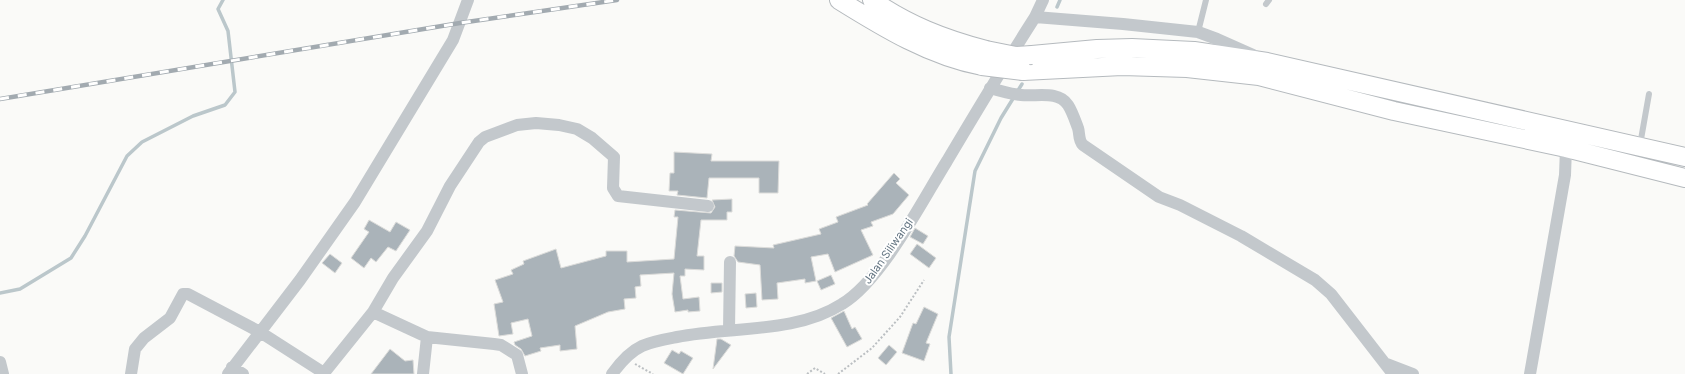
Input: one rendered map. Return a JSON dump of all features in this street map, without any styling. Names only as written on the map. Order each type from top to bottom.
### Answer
[{"type":"main road","points":[[839,0],[884,28],[944,56],[984,58],[1097,49],[1132,48],[1194,51],[1267,62],[1685,157]]},
{"type":"main road","points":[[872,0],[896,17],[954,42],[984,58],[1023,71],[1122,66],[1187,68],[1259,76],[1394,111],[1566,148],[1685,178]]},
{"type":"street","points":[[243,374],[230,370],[300,280],[355,202],[453,40],[468,0]]},
{"type":"street","name":"Jalan Siliwangi","points":[[612,374],[625,358],[642,346],[652,342],[691,334],[785,324],[815,316],[842,304],[858,292],[877,270],[911,219],[990,88],[1035,17],[1043,0]]},
{"type":"street","points":[[1035,17],[1198,32],[1267,62]]},
{"type":"street","points":[[990,88],[1017,94],[1052,95],[1062,99],[1068,105],[1074,116],[1079,139],[1083,145],[1159,197],[1180,205],[1242,236],[1315,280],[1331,294],[1390,369],[1413,374]]},
{"type":"street","points":[[131,374],[135,350],[144,338],[170,318],[183,294],[192,295],[260,332],[324,374],[373,312],[393,278],[427,231],[450,186],[479,142],[495,132],[517,125],[536,123],[559,125],[577,129],[592,138],[614,157],[613,188],[618,196],[708,206]]},
{"type":"street","points":[[1530,374],[1565,175],[1566,148]]},
{"type":"street","points":[[729,330],[730,262]]},
{"type":"street","points":[[373,312],[427,337],[501,346],[517,355],[522,374]]},
{"type":"street","points":[[422,374],[427,337]]},
{"type":"street","points":[[0,362],[3,374]]},
{"type":"lane","points":[[1198,32],[1206,0]]},
{"type":"lane","points":[[1640,147],[1649,94]]},
{"type":"path","points":[[838,374],[872,348],[900,317],[924,280]]},
{"type":"path","points":[[625,358],[653,374]]},
{"type":"path","points":[[807,374],[815,368],[825,374]]},
{"type":"building","points":[[674,152],[712,154],[711,161],[779,161],[778,193],[759,193],[759,178],[709,178],[707,198],[677,195],[678,191],[669,191],[670,173],[674,173]]},
{"type":"building","points":[[894,173],[900,179],[896,183],[909,195],[893,214],[871,222],[873,226],[861,230],[873,255],[835,272],[828,254],[811,257],[816,281],[805,283],[805,279],[777,283],[778,299],[762,300],[760,265],[738,262],[734,256],[735,246],[774,248],[773,245],[821,234],[819,229],[838,222],[836,217],[868,205],[867,204]]},
{"type":"building","points":[[732,199],[732,212],[727,212],[727,220],[701,220],[697,256],[704,256],[704,270],[685,269],[685,276],[680,276],[683,299],[699,297],[700,311],[688,312],[688,310],[675,312],[672,294],[674,273],[640,275],[641,286],[635,287],[636,298],[624,299],[625,309],[608,312],[575,326],[577,349],[560,351],[560,345],[540,348],[541,351],[525,356],[514,342],[532,336],[528,319],[511,323],[513,334],[499,336],[494,304],[503,302],[495,280],[513,274],[511,270],[524,264],[523,261],[556,249],[561,268],[606,256],[606,251],[627,251],[627,262],[674,259],[678,217],[674,217],[675,210],[711,213],[715,207],[712,200]]},
{"type":"building","points":[[369,220],[390,232],[396,222],[410,230],[396,251],[388,247],[376,262],[371,258],[364,268],[351,258],[369,232],[364,229]]},
{"type":"building","points":[[915,228],[928,236],[923,244],[910,237]]},
{"type":"building","points":[[917,244],[936,258],[929,268],[910,254]]},
{"type":"building","points":[[330,254],[342,263],[335,273],[322,263]]},
{"type":"building","points":[[831,275],[835,284],[821,290],[817,281]]},
{"type":"building","points":[[711,283],[722,283],[722,292],[711,293]]},
{"type":"building","points":[[756,293],[757,307],[746,308],[745,294]]},
{"type":"building","points":[[924,307],[938,314],[926,343],[930,344],[924,361],[902,353],[913,323],[916,324]]},
{"type":"building","points":[[844,311],[852,329],[855,327],[862,339],[847,347],[831,318]]},
{"type":"building","points":[[717,339],[721,339],[731,345],[713,369]]},
{"type":"building","points":[[889,345],[897,352],[886,365],[878,358]]},
{"type":"building","points":[[390,349],[405,361],[413,360],[414,374],[371,374]]},
{"type":"building","points":[[672,350],[679,354],[681,351],[693,358],[683,374],[664,363]]},
{"type":"waterway","points":[[0,293],[20,289],[71,258],[85,236],[127,156],[142,142],[193,116],[225,105],[235,92],[228,31],[218,9],[223,0]]},
{"type":"waterway","points":[[1057,7],[1060,0]]},
{"type":"waterway","points":[[1017,92],[1022,84]]},
{"type":"waterway","points":[[951,374],[949,337],[975,171],[1001,118],[1014,97]]},
{"type":"railway","points":[[0,99],[460,23],[617,0]]}]
